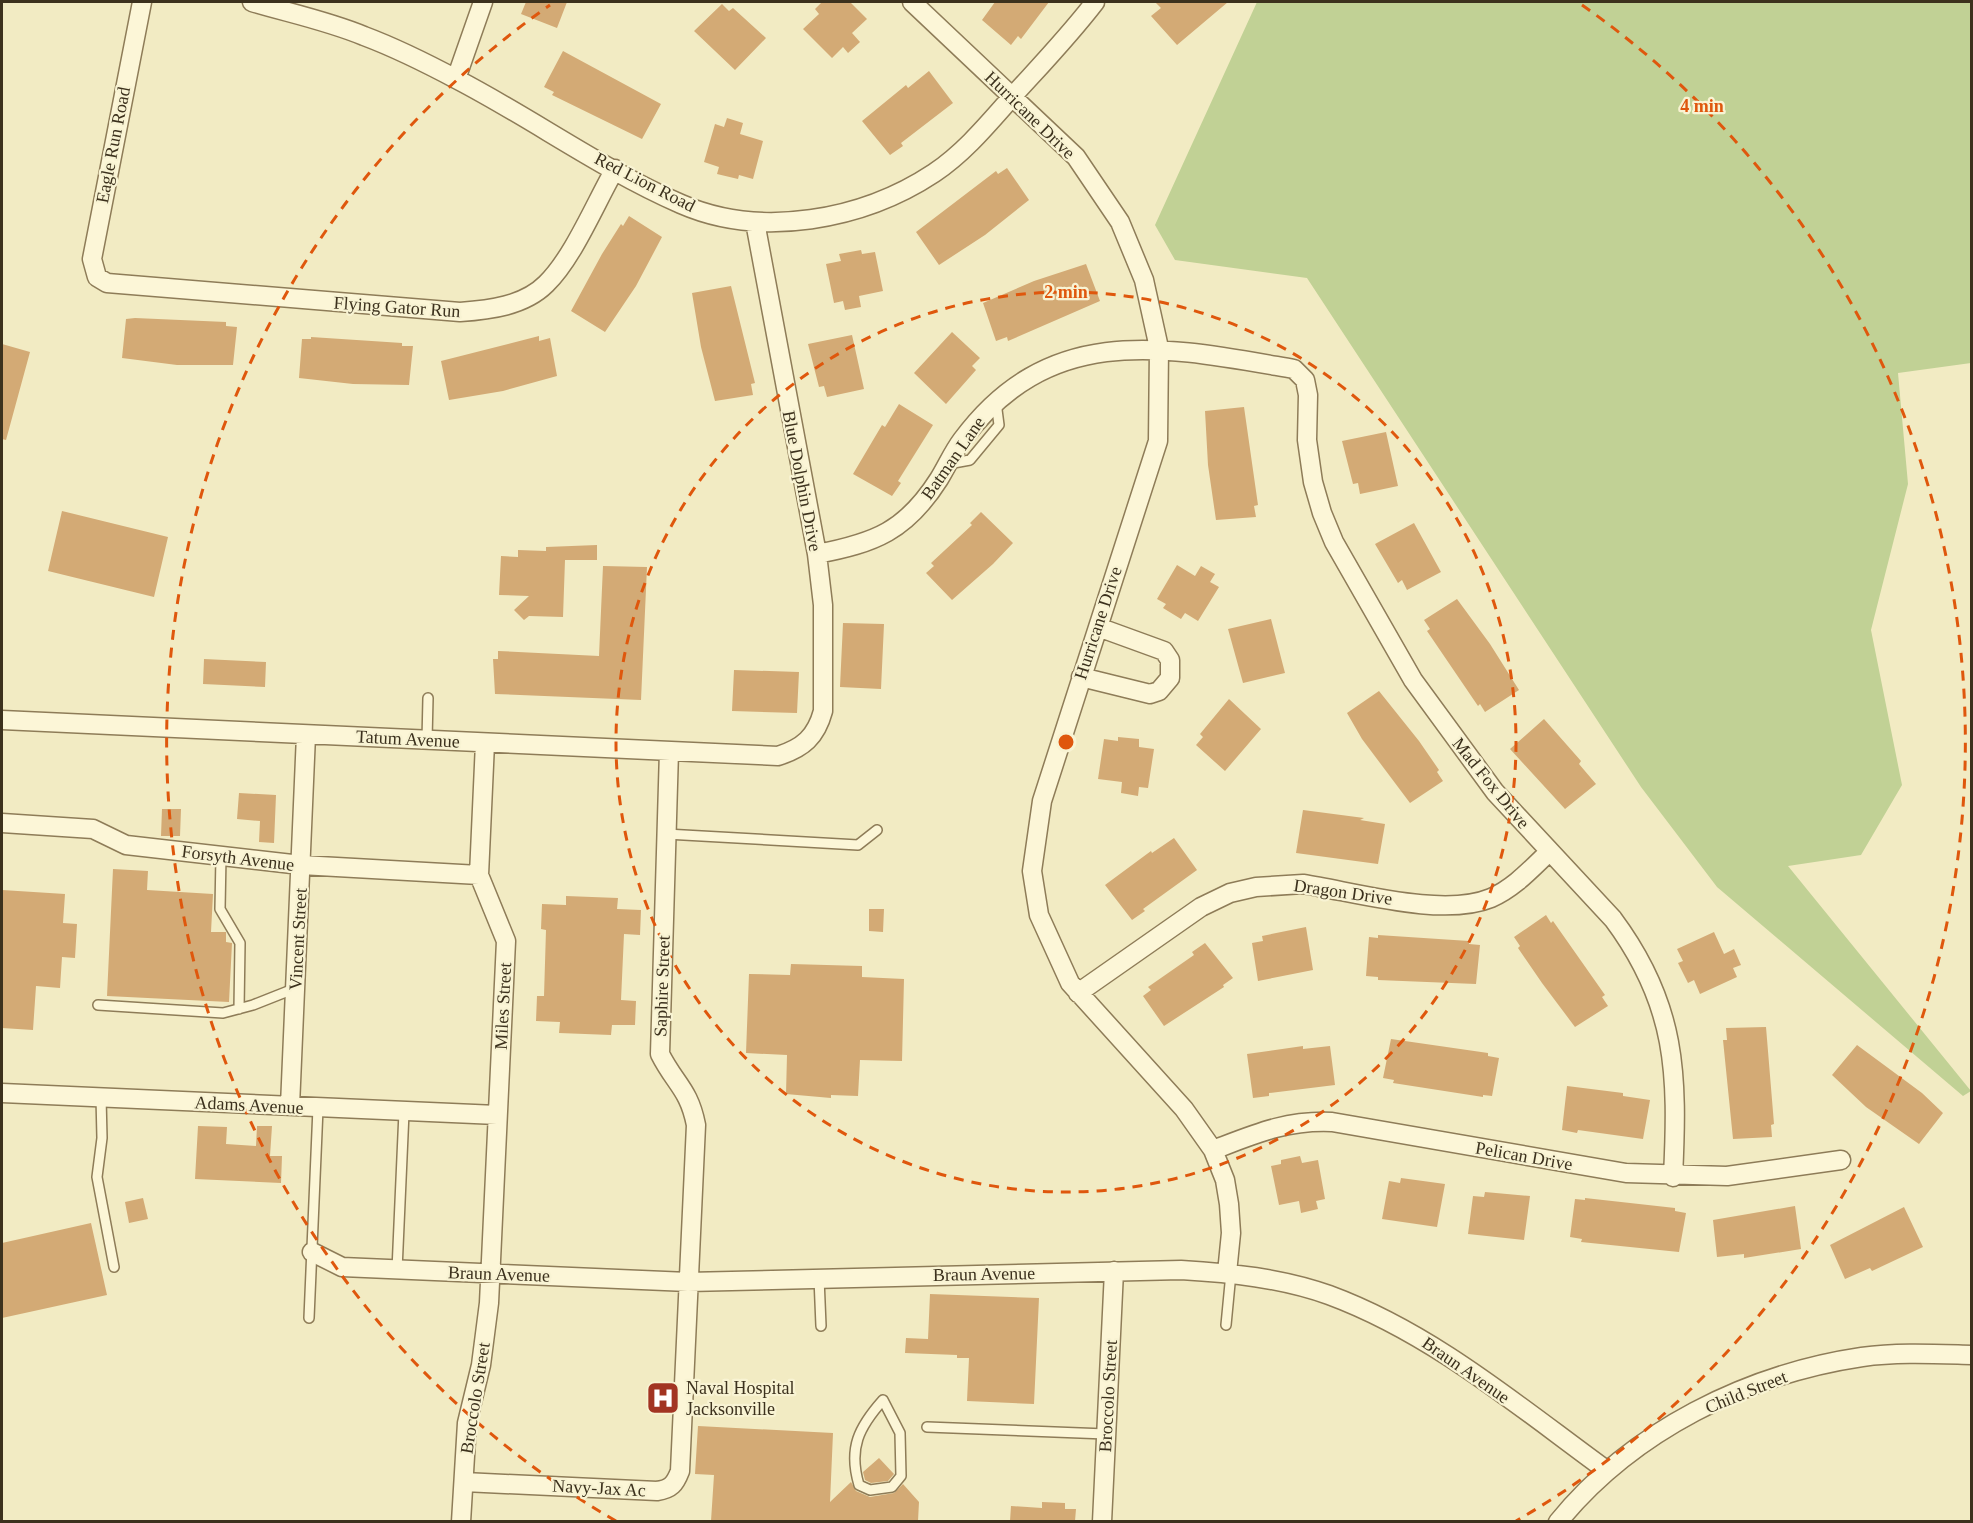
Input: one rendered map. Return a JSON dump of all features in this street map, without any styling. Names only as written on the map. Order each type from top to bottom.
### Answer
[{"type":"street","name":"Eagle Run Road","points":[[107,283],[97,277],[92,259],[142,2]]},
{"type":"street","name":"Red Lion Road","points":[[252,2],[364,35],[456,79],[681,204],[726,219],[754,222],[783,222],[832,215],[903,191],[935,172],[968,146],[1070,35],[1095,2]]},
{"type":"street","points":[[456,79],[483,2]]},
{"type":"street","name":"Hurricane Drive","points":[[912,2],[1076,157],[1120,222],[1144,280],[1159,348],[1158,441],[1080,677],[1042,801],[1032,871],[1039,915],[1064,970],[1078,993],[1184,1109],[1213,1150],[1225,1180],[1229,1204],[1231,1233],[1229,1273]]},
{"type":"street","name":"Flying Gator Run","points":[[107,283],[460,312],[491,310],[520,300],[545,285],[560,268],[615,169]]},
{"type":"street","name":"Blue Dolphin Drive","points":[[754,222],[817,554],[823,605],[823,711],[819,726],[810,739]]},
{"type":"street","name":"Batman Lane","points":[[817,554],[856,546],[885,534],[904,520],[923,502],[961,441],[996,402],[1030,377],[1054,365],[1106,352],[1159,348],[1294,369],[1305,380]]},
{"type":"street","name":"Mad Fox Drive","points":[[1305,380],[1308,395],[1307,440],[1313,482],[1334,542],[1419,688],[1495,792],[1613,919],[1630,942],[1651,980],[1665,1017],[1673,1053],[1675,1098],[1673,1177]]},
{"type":"street","points":[[1080,677],[1150,694],[1159,692],[1170,678],[1170,660],[1164,651],[1098,627]]},
{"type":"street","name":"Tatum Avenue","points":[[2,720],[778,756],[799,750],[810,739]]},
{"type":"street","name":"Vincent Street","points":[[290,1106],[306,735]]},
{"type":"street","name":"Miles Street","points":[[485,743],[479,875],[506,941],[490,1274]]},
{"type":"street","name":"Saphire Street","points":[[669,751],[660,1054],[667,1068],[685,1089],[692,1105],[696,1125],[690,1247]]},
{"type":"street","name":"Forsyth Avenue","points":[[2,823],[93,829],[126,845],[301,865],[479,875]]},
{"type":"street","name":"Dragon Drive","points":[[1078,993],[1202,907],[1230,893],[1281,883],[1303,884],[1441,906],[1471,904],[1513,886],[1549,852]]},
{"type":"street","name":"Adams Avenue","points":[[2,1093],[497,1115]]},
{"type":"street","name":"Pelican Drive","points":[[1213,1150],[1275,1126],[1301,1121],[1332,1122],[1626,1173],[1673,1177],[1727,1176],[1841,1160]]},
{"type":"street","name":"Navy-Jax Ac","points":[[464,1482],[634,1490],[667,1490],[675,1483],[680,1470],[690,1247]]},
{"type":"street","name":"Braun Avenue","points":[[312,1252],[342,1267],[688,1282],[1181,1270],[1229,1273],[1275,1280],[1328,1295],[1422,1339],[1606,1470]]},
{"type":"street","name":"Broccolo Street","points":[[1102,1521],[1113,1271]]},
{"type":"street","name":"Broccolo Street","points":[[461,1521],[467,1423],[481,1365],[490,1274]]},
{"type":"street","name":"Child Street","points":[[1558,1521],[1606,1470],[1648,1438],[1758,1384],[1814,1367],[1863,1357],[1916,1353],[1971,1355]]},
{"type":"lane","points":[[428,698],[428,740]]},
{"type":"lane","points":[[666,834],[858,845],[877,830]]},
{"type":"lane","points":[[221,856],[220,909],[240,943],[239,1009]]},
{"type":"lane","points":[[98,1005],[223,1013],[296,988]]},
{"type":"lane","points":[[101,1097],[102,1138],[97,1177],[114,1267]]},
{"type":"lane","points":[[309,1318],[318,1108]]},
{"type":"lane","points":[[397,1270],[404,1112]]},
{"type":"lane","points":[[1226,1325],[1229,1273]]},
{"type":"lane","points":[[819,1278],[821,1326]]},
{"type":"lane","points":[[883,1400],[900,1433],[901,1476],[892,1487],[870,1490],[859,1485],[856,1476],[858,1434],[863,1424],[883,1400]]},
{"type":"lane","points":[[927,1426],[1106,1434]]},
{"type":"green space","points":[[1257,2],[1971,2],[1971,363],[1898,373],[1908,484],[1871,630],[1902,785],[1861,855],[1788,866],[1971,1091],[1963,1096],[1717,887],[1641,787],[1307,278],[1175,260],[1155,225]]},
{"type":"building","points":[[526,2],[567,2],[557,28],[521,14]]},
{"type":"building","points":[[822,2],[850,2],[867,19],[852,33],[860,42],[848,53],[843,47],[832,58],[803,29],[819,14],[815,9]]},
{"type":"building","points":[[995,2],[1049,2],[1021,39],[1018,36],[1011,45],[982,20]]},
{"type":"building","points":[[1155,2],[1228,2],[1177,45],[1151,16],[1161,8]]},
{"type":"building","points":[[722,4],[729,11],[733,8],[766,38],[735,70],[694,31]]},
{"type":"building","points":[[563,51],[661,104],[642,139],[552,95],[554,92],[544,87]]},
{"type":"building","points":[[929,71],[953,103],[901,143],[903,146],[890,155],[862,121],[906,85],[908,88]]},
{"type":"building","points":[[727,118],[743,123],[740,134],[763,141],[753,179],[739,175],[738,179],[717,174],[719,167],[704,162],[715,124],[724,127]]},
{"type":"building","points":[[1007,168],[1029,200],[985,235],[939,265],[916,232],[996,171],[998,174]]},
{"type":"building","points":[[629,216],[662,237],[636,286],[605,332],[571,311],[602,254],[621,224],[623,226]]},
{"type":"building","points":[[861,250],[862,254],[875,252],[883,291],[859,296],[861,307],[845,310],[843,301],[834,303],[826,264],[841,261],[839,254]]},
{"type":"building","points":[[1086,264],[1100,301],[1008,341],[1007,337],[996,341],[983,303],[1034,281]]},
{"type":"building","points":[[731,286],[755,383],[751,384],[753,395],[715,401],[701,347],[692,293]]},
{"type":"building","points":[[126,319],[226,322],[226,326],[237,327],[233,365],[177,365],[122,358]]},
{"type":"building","points":[[952,332],[980,358],[972,366],[976,370],[946,404],[914,373]]},
{"type":"building","points":[[852,335],[864,389],[827,397],[824,386],[819,387],[808,344]]},
{"type":"building","points":[[539,336],[539,341],[550,338],[557,376],[503,391],[449,400],[441,361]]},
{"type":"building","points":[[311,337],[402,343],[402,346],[413,346],[409,385],[353,384],[299,378],[302,339],[311,339]]},
{"type":"building","points":[[2,344],[30,352],[6,440],[2,439]]},
{"type":"building","points":[[899,404],[933,425],[898,481],[901,483],[892,496],[853,474],[882,425],[885,427]]},
{"type":"building","points":[[1244,407],[1258,505],[1254,506],[1256,517],[1216,520],[1208,465],[1205,411]]},
{"type":"building","points":[[1386,432],[1398,486],[1360,494],[1358,483],[1353,484],[1342,441]]},
{"type":"building","points":[[62,511],[168,537],[154,597],[48,571]]},
{"type":"building","points":[[981,512],[1013,543],[952,600],[926,573],[934,566],[931,563],[972,525],[970,523]]},
{"type":"building","points":[[1414,523],[1441,572],[1407,590],[1402,580],[1398,583],[1375,544]]},
{"type":"building","points":[[597,545],[597,560],[565,560],[563,617],[529,616],[524,620],[514,610],[529,596],[499,595],[501,556],[518,557],[518,550],[546,551],[546,547]]},
{"type":"building","points":[[1177,565],[1195,576],[1201,566],[1215,574],[1210,582],[1219,587],[1198,621],[1185,613],[1181,619],[1163,608],[1166,604],[1157,599]]},
{"type":"building","points":[[603,566],[647,567],[641,700],[495,694],[493,659],[498,659],[498,651],[599,656]]},
{"type":"building","points":[[1457,599],[1490,644],[1519,690],[1485,712],[1480,704],[1478,706],[1427,631],[1430,629],[1424,620]]},
{"type":"building","points":[[1271,619],[1285,673],[1243,683],[1228,629]]},
{"type":"building","points":[[843,623],[884,624],[881,689],[840,687]]},
{"type":"building","points":[[204,659],[266,662],[265,687],[203,684]]},
{"type":"building","points":[[734,670],[799,672],[797,713],[732,711]]},
{"type":"building","points":[[1379,691],[1419,741],[1439,770],[1437,772],[1443,781],[1410,803],[1362,739],[1347,713]]},
{"type":"building","points":[[1229,699],[1261,729],[1225,771],[1196,745],[1203,737],[1200,734]]},
{"type":"building","points":[[1544,719],[1581,761],[1579,764],[1596,784],[1565,809],[1510,749]]},
{"type":"building","points":[[1118,737],[1139,739],[1139,747],[1154,749],[1148,788],[1139,787],[1138,796],[1121,793],[1122,782],[1098,779],[1104,739],[1118,741]]},
{"type":"building","points":[[239,793],[276,795],[274,843],[259,842],[260,821],[237,819]]},
{"type":"building","points":[[162,809],[181,809],[180,836],[161,836]]},
{"type":"building","points":[[1303,810],[1364,818],[1360,820],[1385,824],[1378,864],[1296,853]]},
{"type":"building","points":[[1174,838],[1197,870],[1143,909],[1145,911],[1132,920],[1105,885],[1151,851],[1152,853]]},
{"type":"building","points":[[113,869],[148,871],[147,890],[213,894],[211,932],[226,932],[226,942],[232,943],[229,1002],[107,996]]},
{"type":"building","points":[[2,890],[65,894],[63,923],[77,924],[75,958],[62,957],[60,988],[36,986],[33,1030],[2,1028]]},
{"type":"building","points":[[566,896],[618,898],[617,909],[641,910],[640,935],[624,934],[621,1000],[636,1001],[635,1025],[612,1025],[611,1035],[559,1033],[560,1022],[536,1021],[537,996],[544,996],[546,930],[541,929],[542,904],[566,905]]},
{"type":"building","points":[[869,909],[884,909],[883,932],[869,931]]},
{"type":"building","points":[[1546,915],[1551,923],[1553,921],[1605,995],[1602,997],[1608,1006],[1575,1027],[1518,948],[1520,946],[1514,937]]},
{"type":"building","points":[[1306,927],[1313,970],[1258,981],[1252,943],[1263,941],[1262,936]]},
{"type":"building","points":[[1714,932],[1724,954],[1734,949],[1741,965],[1733,968],[1737,977],[1700,994],[1694,980],[1688,983],[1678,963],[1683,961],[1677,949]]},
{"type":"building","points":[[1378,935],[1469,941],[1469,944],[1480,945],[1476,984],[1378,980],[1378,977],[1366,976],[1369,937],[1378,938]]},
{"type":"building","points":[[1205,943],[1233,978],[1223,985],[1224,987],[1164,1026],[1143,996],[1151,990],[1148,987],[1194,955],[1192,952]]},
{"type":"building","points":[[791,964],[862,966],[862,977],[904,979],[902,1061],[860,1060],[858,1096],[831,1095],[831,1098],[786,1094],[787,1055],[746,1053],[749,974],[790,975]]},
{"type":"building","points":[[1766,1027],[1774,1124],[1771,1125],[1772,1137],[1733,1139],[1723,1040],[1727,1040],[1726,1028]]},
{"type":"building","points":[[1391,1039],[1488,1053],[1488,1056],[1499,1058],[1492,1096],[1483,1095],[1483,1097],[1393,1083],[1394,1080],[1383,1078]]},
{"type":"building","points":[[1857,1045],[1922,1093],[1943,1113],[1919,1144],[1866,1107],[1832,1075]]},
{"type":"building","points":[[1303,1046],[1303,1049],[1330,1046],[1335,1085],[1269,1093],[1269,1096],[1253,1098],[1247,1054]]},
{"type":"building","points":[[1567,1086],[1623,1093],[1623,1096],[1650,1100],[1643,1139],[1562,1130]]},
{"type":"building","points":[[198,1126],[227,1127],[226,1144],[256,1146],[257,1126],[272,1126],[270,1156],[282,1156],[281,1183],[195,1179]]},
{"type":"building","points":[[1300,1156],[1302,1163],[1318,1160],[1325,1199],[1316,1201],[1318,1209],[1301,1213],[1299,1201],[1279,1205],[1271,1166],[1281,1164],[1281,1160]]},
{"type":"building","points":[[1401,1178],[1445,1184],[1437,1227],[1382,1219],[1389,1181],[1400,1183]]},
{"type":"building","points":[[1485,1192],[1530,1196],[1524,1240],[1468,1234],[1473,1196],[1484,1197]]},
{"type":"building","points":[[143,1198],[148,1219],[129,1223],[125,1202]]},
{"type":"building","points":[[1585,1198],[1675,1208],[1675,1211],[1686,1213],[1679,1252],[1581,1242],[1582,1239],[1570,1237],[1575,1199],[1585,1200]]},
{"type":"building","points":[[1795,1206],[1801,1249],[1744,1258],[1744,1254],[1717,1257],[1713,1220]]},
{"type":"building","points":[[1904,1207],[1923,1247],[1872,1271],[1870,1268],[1845,1279],[1830,1245]]},
{"type":"building","points":[[91,1223],[107,1295],[2,1318],[2,1243]]},
{"type":"building","points":[[930,1294],[1039,1298],[1034,1404],[967,1401],[969,1358],[957,1358],[957,1355],[905,1353],[906,1338],[928,1339]]},
{"type":"building","points":[[698,1426],[833,1433],[830,1502],[851,1482],[856,1491],[870,1497],[894,1493],[903,1484],[919,1502],[918,1521],[711,1521],[714,1475],[695,1474]]},
{"type":"building","points":[[879,1458],[894,1474],[888,1481],[871,1483],[865,1480],[863,1472]]},
{"type":"building","points":[[1042,1502],[1065,1503],[1065,1509],[1076,1509],[1075,1521],[1010,1521],[1011,1506],[1042,1508]]},
{"type":"place","name":"Naval Hospital Jacksonville","points":[[663,1398]]}]
